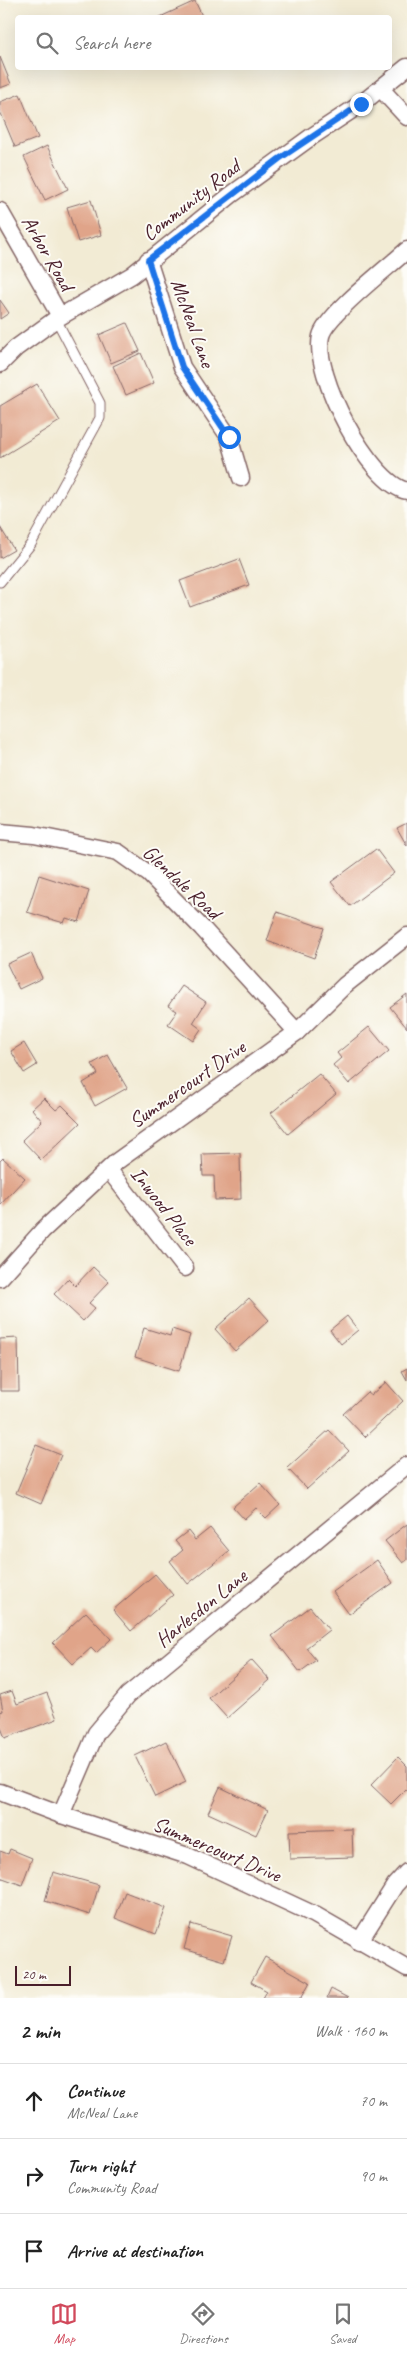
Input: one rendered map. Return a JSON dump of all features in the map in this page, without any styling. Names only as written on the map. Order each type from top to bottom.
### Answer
[{"type":"street","name":"Community Road","points":[[0,364],[16,348],[58,318],[114,286],[279,159],[381,89],[407,67]]},
{"type":"street","points":[[381,89],[407,116]]},
{"type":"street","name":"Arbor Road","points":[[0,211],[58,318]]},
{"type":"street","points":[[407,250],[333,317],[321,335],[321,353],[324,373],[356,445],[379,472],[398,489],[407,491]]},
{"type":"street","name":"McNeal Lane","points":[[148,260],[182,367],[229,437],[241,478]]},
{"type":"street","name":"Glendale Road","points":[[0,832],[34,835],[118,852],[149,874],[297,1032]]},
{"type":"street","name":"Summercourt Drive","points":[[0,1278],[43,1230],[134,1148],[297,1032],[345,985],[407,936]]},
{"type":"street","name":"Inwood Place","points":[[108,1170],[185,1268]]},
{"type":"street","name":"Harlesdon Lane","points":[[61,1815],[96,1733],[128,1695],[407,1465]]},
{"type":"street","name":"Summercourt Drive","points":[[0,1792],[61,1815],[188,1856],[315,1915],[407,1968]]},
{"type":"street","points":[[359,1942],[395,1885],[407,1872]]},
{"type":"lane","points":[[0,582],[31,544],[100,418],[100,403],[58,318]]},
{"type":"building","points":[[195,1],[202,15],[165,15]]},
{"type":"building","points":[[0,57],[11,84],[0,88]]},
{"type":"building","points":[[20,94],[38,138],[15,147],[0,111],[0,102]]},
{"type":"building","points":[[47,146],[68,189],[45,200],[24,157]]},
{"type":"building","points":[[91,200],[101,235],[78,242],[67,207]]},
{"type":"building","points":[[0,300],[9,313],[0,319]]},
{"type":"building","points":[[127,323],[140,351],[111,363],[99,335]]},
{"type":"building","points":[[141,353],[154,383],[126,395],[113,366]]},
{"type":"building","points":[[37,384],[60,421],[0,458],[0,406]]},
{"type":"building","points":[[0,527],[14,550],[0,558]]},
{"type":"building","points":[[239,559],[249,585],[190,607],[180,581]]},
{"type":"building","points":[[407,823],[407,846],[397,828]]},
{"type":"building","points":[[376,849],[394,873],[350,906],[331,882]]},
{"type":"building","points":[[39,875],[89,891],[79,922],[66,918],[64,923],[27,912]]},
{"type":"building","points":[[277,912],[324,928],[314,958],[267,941]]},
{"type":"building","points":[[31,953],[42,978],[19,989],[7,964]]},
{"type":"building","points":[[182,986],[206,1002],[193,1023],[201,1029],[193,1041],[168,1024],[177,1011],[168,1006]]},
{"type":"building","points":[[407,994],[407,1028],[390,1007]]},
{"type":"building","points":[[369,1027],[389,1051],[349,1084],[333,1065],[341,1058],[337,1053]]},
{"type":"building","points":[[24,1043],[37,1065],[24,1073],[11,1051]]},
{"type":"building","points":[[108,1055],[127,1088],[95,1106],[83,1083],[98,1074],[92,1064]]},
{"type":"building","points":[[319,1074],[336,1094],[288,1134],[271,1113]]},
{"type":"building","points":[[44,1098],[56,1110],[62,1105],[80,1123],[41,1160],[22,1140],[42,1121],[32,1109]]},
{"type":"building","points":[[240,1153],[241,1199],[215,1200],[214,1176],[203,1176],[202,1154]]},
{"type":"building","points":[[3,1158],[25,1178],[0,1205],[0,1161]]},
{"type":"building","points":[[93,1267],[109,1282],[89,1303],[95,1308],[83,1321],[54,1294],[68,1279],[75,1286]]},
{"type":"building","points":[[249,1298],[269,1320],[235,1351],[215,1329]]},
{"type":"building","points":[[347,1316],[358,1330],[341,1344],[330,1330]]},
{"type":"building","points":[[144,1328],[170,1336],[172,1329],[190,1335],[179,1371],[135,1357]]},
{"type":"building","points":[[18,1338],[19,1391],[0,1391],[0,1339]]},
{"type":"building","points":[[407,1368],[407,1380],[402,1371]]},
{"type":"building","points":[[386,1382],[403,1401],[365,1437],[343,1414],[367,1392],[371,1395]]},
{"type":"building","points":[[329,1430],[349,1451],[307,1489],[287,1468]]},
{"type":"building","points":[[36,1445],[61,1455],[41,1504],[16,1493]]},
{"type":"building","points":[[260,1483],[280,1505],[266,1518],[256,1508],[244,1519],[233,1507]]},
{"type":"building","points":[[407,1524],[407,1560],[403,1563],[385,1541]]},
{"type":"building","points":[[210,1528],[229,1551],[188,1584],[170,1561],[183,1550],[175,1541],[188,1531],[195,1540]]},
{"type":"building","points":[[377,1560],[393,1583],[349,1614],[333,1592]]},
{"type":"building","points":[[155,1574],[173,1595],[131,1631],[113,1610]]},
{"type":"building","points":[[310,1607],[329,1630],[306,1648],[316,1660],[300,1672],[272,1636]]},
{"type":"building","points":[[86,1612],[111,1639],[96,1653],[91,1648],[73,1664],[53,1643]]},
{"type":"building","points":[[252,1660],[270,1680],[227,1718],[209,1698]]},
{"type":"building","points":[[12,1691],[17,1704],[47,1693],[57,1719],[5,1738],[0,1725],[0,1712],[3,1711],[0,1695]]},
{"type":"building","points":[[166,1741],[186,1782],[155,1797],[135,1756]]},
{"type":"building","points":[[398,1757],[407,1766],[407,1788],[391,1804],[371,1785]]},
{"type":"building","points":[[220,1787],[268,1810],[256,1835],[208,1813]]},
{"type":"building","points":[[352,1829],[353,1857],[290,1859],[289,1831]]},
{"type":"building","points":[[10,1849],[32,1858],[22,1885],[0,1877],[0,1851],[8,1854]]},
{"type":"building","points":[[53,1872],[99,1885],[90,1915],[45,1901]]},
{"type":"building","points":[[125,1892],[166,1908],[156,1934],[115,1918]]},
{"type":"building","points":[[191,1924],[232,1936],[224,1961],[184,1949]]},
{"type":"building","points":[[265,1957],[310,1982],[301,1998],[263,1998],[267,1991],[251,1982]]},
{"type":"building","points":[[331,1989],[348,1998],[327,1998]]},
{"type":"route","points":[[229,437],[182,367],[148,260],[279,159],[361,104]]}]
